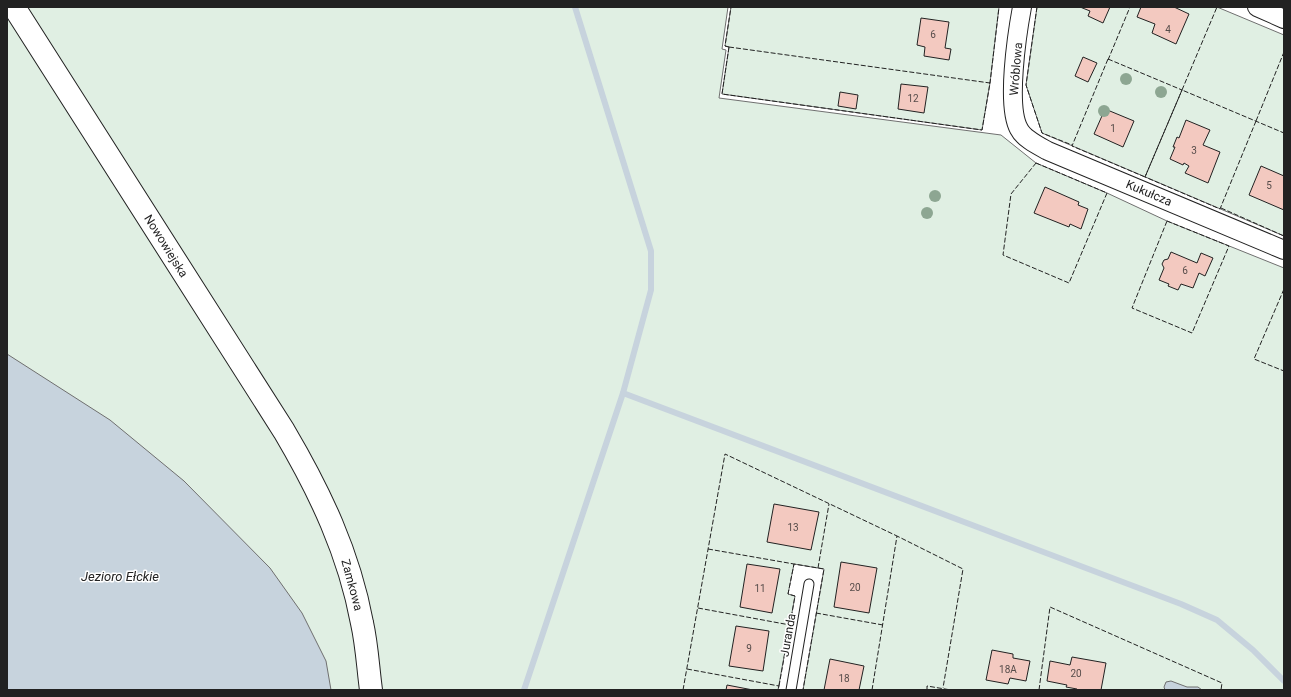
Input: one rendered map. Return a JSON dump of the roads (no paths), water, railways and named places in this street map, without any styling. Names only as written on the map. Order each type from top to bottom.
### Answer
[{"type":"street","name":"Nowowiejska","points":[[14,7],[284,432],[315,486]]},
{"type":"street","name":"Wróblowa","points":[[1019,130],[1013,110],[1012,85],[1022,7]]},
{"type":"street","points":[[1257,7],[1284,19]]},
{"type":"street","name":"Kukułcza","points":[[1019,130],[1032,142],[1048,151],[1284,250]]},
{"type":"street","name":"Zamkowa","points":[[315,486],[332,522],[353,585],[362,624],[371,690]]},
{"type":"lane","name":"Juranda","points":[[791,690],[810,584]]},
{"type":"water","name":"Jezioro Ełckie","points":[[7,354],[110,420],[184,481],[270,568],[302,613],[326,661],[331,690],[7,690]]},
{"type":"water","points":[[1171,681],[1187,687],[1198,687],[1202,690],[1165,690],[1164,687],[1166,682]]},
{"type":"waterway","points":[[524,690],[623,393],[651,290],[651,251],[575,7]]},
{"type":"waterway","points":[[623,393],[1181,604],[1217,620],[1253,650],[1284,681]]}]
